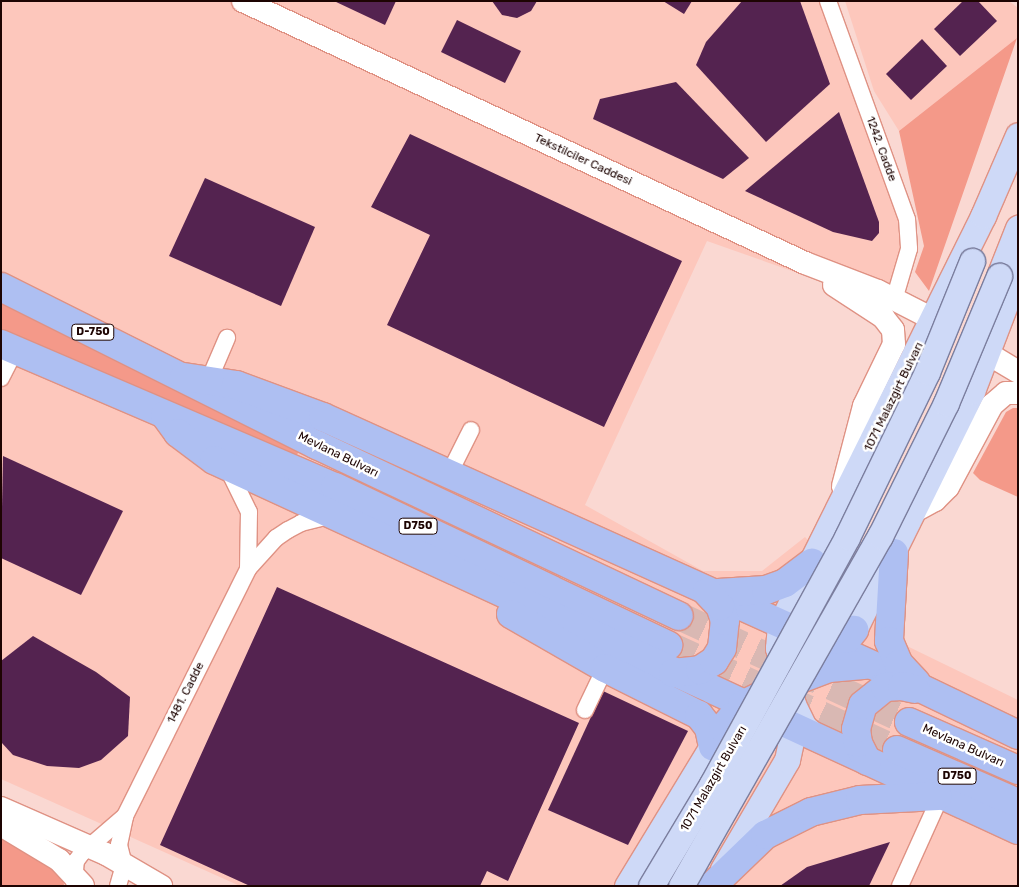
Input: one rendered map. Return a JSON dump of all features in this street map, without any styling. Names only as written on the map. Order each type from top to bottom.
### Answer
[{"type":"highway","name":"Mevlana Bulvarı","points":[[1,287],[196,379],[317,445],[679,616]]},
{"type":"highway","name":"D750","points":[[8,347],[165,416],[335,487],[668,645]]},
{"type":"highway","points":[[196,379],[269,396],[450,474],[769,620],[846,640],[870,665],[1018,735]]},
{"type":"highway","points":[[165,416],[190,443],[226,466],[791,728],[1018,830]]},
{"type":"highway","points":[[894,553],[889,641],[899,664],[926,692]]},
{"type":"highway","points":[[706,592],[766,590],[784,583],[812,563]]},
{"type":"highway","points":[[480,583],[498,604],[511,614],[605,668],[699,715],[718,737],[742,705],[846,640]]},
{"type":"highway","points":[[673,673],[700,670],[714,661],[722,648],[725,621],[720,606],[706,592]]},
{"type":"highway","points":[[718,694],[745,690],[829,668],[870,665]]},
{"type":"highway","points":[[867,762],[858,743],[856,729],[860,712],[867,700],[892,685],[926,692]]},
{"type":"highway","name":"Mevlana Bulvarı","points":[[909,722],[1018,770]]},
{"type":"highway","name":"D750","points":[[897,750],[1018,803]]},
{"type":"highway","points":[[712,886],[765,835],[802,815],[860,800],[941,795]]},
{"type":"main road","name":"1071 Malazgirt Bulvarı","points":[[651,886],[717,776],[847,537],[927,372],[972,261],[1018,136]]},
{"type":"main road","name":"1071 Malazgirt Bulvarı","points":[[769,620],[812,563],[983,216],[1018,136]]},
{"type":"main road","name":"1071 Malazgirt Bulvarı","points":[[846,640],[894,553],[972,391],[1003,316],[1011,280],[1018,228]]},
{"type":"main road","name":"1071 Malazgirt Bulvarı","points":[[681,886],[880,536],[946,403],[1011,280]]},
{"type":"main road","points":[[812,563],[812,573],[818,586],[836,597],[858,596],[878,583]]},
{"type":"main road","points":[[712,886],[787,760],[792,747],[791,728],[769,620]]},
{"type":"main road","points":[[782,680],[804,727],[825,743]]},
{"type":"main road","name":"1071 Malazgirt Bulvarı","points":[[627,886],[718,737]]},
{"type":"main road","points":[[699,770],[720,765],[736,769],[755,784],[761,805]]},
{"type":"street","name":"Tekstilciler Caddesi","points":[[243,1],[780,251],[925,315]]},
{"type":"street","name":"1242. Cadde","points":[[828,1],[907,219],[909,249],[894,300]]},
{"type":"street","points":[[780,251],[883,317],[893,330],[894,344],[864,406],[835,518]]},
{"type":"street","points":[[196,379],[228,338]]},
{"type":"street","points":[[1,378],[8,347]]},
{"type":"street","points":[[995,358],[1018,372]]},
{"type":"street","points":[[915,511],[935,500],[948,487],[992,405],[1006,393],[1018,393]]},
{"type":"street","points":[[450,474],[471,430]]},
{"type":"street","name":"1481. Cadde","points":[[226,466],[249,512],[248,569]]},
{"type":"street","name":"1481. Cadde","points":[[121,875],[119,845],[124,816],[248,569],[276,538],[288,530],[301,523],[332,515]]},
{"type":"street","points":[[585,710],[605,668]]},
{"type":"street","points":[[900,886],[941,795]]},
{"type":"street","points":[[1,808],[87,848],[121,875],[161,886]]},
{"type":"street","name":"1481. Cadde","points":[[77,882],[76,861],[87,848],[124,816]]},
{"type":"street","points":[[1,825],[50,854],[77,882]]},
{"type":"shaded area","points":[[1,1],[827,1],[903,230],[899,255],[883,303],[707,241],[585,505],[703,571],[762,571],[805,537],[909,647],[1018,700],[1018,886],[240,886],[1,779]]},
{"type":"shaded area","points":[[845,1],[1009,1],[1018,8],[1018,34],[1017,38],[899,131],[874,91]]},
{"type":"shaded area","points":[[1017,38],[929,291],[915,272],[924,246],[899,131]]},
{"type":"shaded area","points":[[1,301],[299,450],[297,455],[1,329]]},
{"type":"shaded area","points":[[1013,408],[1018,408],[1018,497],[980,480],[973,473],[1006,412]]},
{"type":"shaded area","points":[[1,838],[63,873],[64,886],[1,886]]},
{"type":"building","points":[[334,1],[396,1],[385,25]]},
{"type":"building","points":[[492,1],[537,1],[531,11],[517,18],[502,15]]},
{"type":"building","points":[[663,1],[692,1],[684,14]]},
{"type":"building","points":[[742,1],[800,1],[830,84],[766,142],[696,65],[706,42]]},
{"type":"building","points":[[963,1],[978,1],[997,21],[960,56],[934,29]]},
{"type":"building","points":[[457,20],[521,51],[505,83],[441,52]]},
{"type":"building","points":[[922,39],[947,66],[911,100],[886,74]]},
{"type":"building","points":[[676,82],[749,158],[723,179],[593,119],[600,99]]},
{"type":"building","points":[[839,112],[879,222],[879,233],[872,241],[833,232],[745,191]]},
{"type":"building","points":[[410,134],[682,261],[604,427],[387,325],[430,235],[371,207]]},
{"type":"building","points":[[205,178],[315,227],[281,306],[169,256]]},
{"type":"building","points":[[3,456],[123,511],[81,595],[1,558]]},
{"type":"building","points":[[277,587],[579,723],[508,881],[487,871],[480,886],[250,886],[160,845]]},
{"type":"building","points":[[33,636],[96,672],[130,697],[128,736],[101,760],[79,768],[47,766],[13,755],[1,742],[1,661]]},
{"type":"building","points":[[603,691],[688,731],[628,845],[548,810]]},
{"type":"building","points":[[890,842],[869,886],[780,886],[807,867]]},
{"type":"tunnel","points":[[679,616],[909,722]]},
{"type":"tunnel","points":[[668,645],[897,750]]}]
